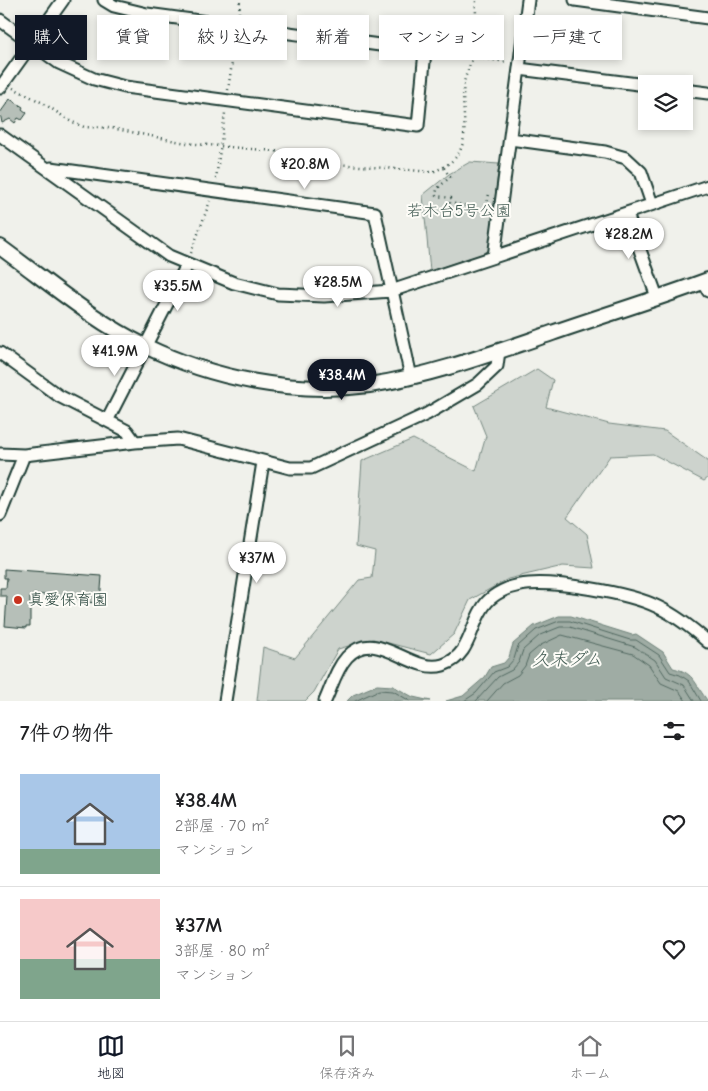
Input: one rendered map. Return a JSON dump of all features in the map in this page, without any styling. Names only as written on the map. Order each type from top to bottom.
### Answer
[{"type":"street","points":[[52,15],[63,0]]},
{"type":"street","points":[[104,0],[114,6],[147,14],[179,18]]},
{"type":"street","points":[[494,257],[528,0]]},
{"type":"street","points":[[575,0],[708,18]]},
{"type":"street","points":[[0,20],[15,31]]},
{"type":"street","points":[[55,60],[94,79],[125,88],[418,126],[425,51],[287,33]]},
{"type":"street","points":[[2,85],[20,60]]},
{"type":"street","points":[[519,66],[638,84]]},
{"type":"street","points":[[693,91],[708,93]]},
{"type":"street","points":[[0,135],[49,168],[139,235],[187,265],[234,283],[278,294],[324,296],[391,291],[708,186]]},
{"type":"street","points":[[510,139],[605,152],[626,158],[640,172],[652,204]]},
{"type":"street","points":[[49,168],[375,213],[410,377]]},
{"type":"street","points":[[627,214],[656,297]]},
{"type":"street","points":[[0,247],[101,320],[145,346],[196,366],[242,379],[288,386],[367,385],[410,377],[499,351],[656,297],[706,284]]},
{"type":"street","points":[[108,420],[187,265]]},
{"type":"street","points":[[0,454],[24,455],[178,439],[290,468],[312,468],[427,414],[478,384],[497,366],[499,351]]},
{"type":"street","points":[[0,353],[58,396],[128,431],[135,442]]},
{"type":"street","points":[[0,515],[24,455]]},
{"type":"street","points":[[225,701],[263,462]]},
{"type":"street","points":[[325,701],[339,668],[348,656],[359,648],[384,648],[422,665],[440,666],[452,661],[464,650],[487,601],[498,592],[521,584],[557,585],[617,595],[656,606],[688,624],[708,642]]},
{"type":"path","points":[[238,15],[240,0]]},
{"type":"path","points":[[476,0],[476,15]]},
{"type":"path","points":[[187,265],[214,191],[232,60]]},
{"type":"path","points":[[2,85],[43,103],[70,121],[84,127],[111,128],[186,143],[285,152],[337,164],[432,172],[444,168],[458,154],[463,142],[466,131],[464,83],[473,60]]},
{"type":"path","points":[[485,60],[519,66]]},
{"type":"path","points":[[444,168],[450,177],[437,189],[436,196],[451,198],[450,203],[474,207],[485,213],[490,187]]},
{"type":"green space","name":"若木台5号公園","points":[[470,162],[499,164],[489,249],[485,253],[430,271],[423,195],[449,174]]},
{"type":"green space","points":[[537,369],[553,380],[546,407],[609,424],[665,431],[708,461],[708,478],[704,481],[653,454],[610,456],[567,517],[587,534],[594,568],[563,566],[508,579],[470,600],[454,634],[431,654],[373,639],[338,649],[314,692],[305,701],[257,701],[263,647],[295,658],[359,580],[372,578],[375,551],[356,546],[362,461],[413,439],[476,471],[486,436],[474,406]]},
{"type":"water","name":"久末ダム","points":[[559,616],[571,616],[632,635],[636,634],[663,652],[673,668],[681,670],[691,677],[708,701],[446,701],[463,696],[485,677],[491,667],[504,663],[509,657],[513,644],[534,626]]},
{"type":"water","points":[[377,685],[393,686],[413,697],[431,701],[347,701],[353,695]]},
{"type":"building","points":[[10,99],[23,107],[22,109],[27,113],[22,120],[18,118],[15,123],[10,119],[2,123],[0,113]]},
{"type":"building","name":"真愛保育園","points":[[4,569],[102,576],[100,603],[82,602],[77,598],[34,594],[30,597],[30,626],[26,626],[26,628],[5,626],[7,596],[0,596],[0,588],[6,588],[7,578],[4,578]]},
{"type":"place","name":"真愛保育園","points":[[18,600]]}]
